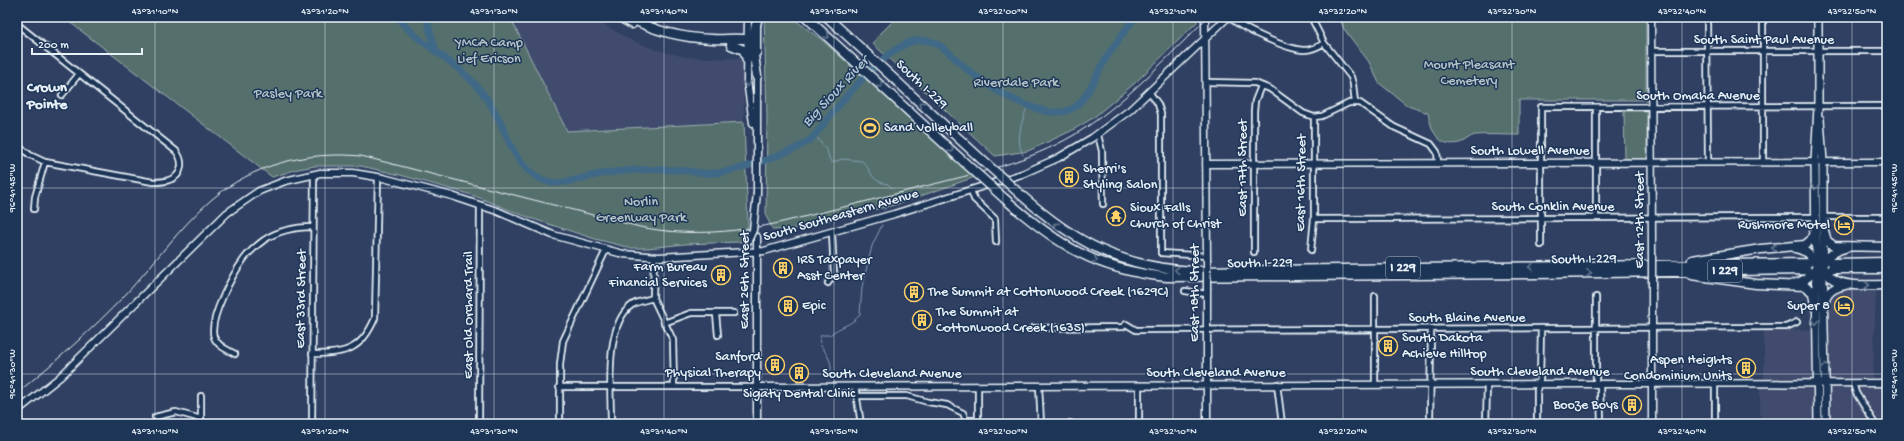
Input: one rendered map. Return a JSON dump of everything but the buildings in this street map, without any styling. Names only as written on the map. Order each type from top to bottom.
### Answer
[{"type":"highway","points":[[619,17],[642,29],[674,40],[703,44],[731,44],[748,42]]},
{"type":"highway","points":[[628,17],[656,29],[682,36],[748,42]]},
{"type":"highway","name":"South I-229","points":[[806,17],[964,162],[1043,231],[1068,247],[1108,265],[1157,276],[1184,278],[1871,266]]},
{"type":"highway","name":"South I-229","points":[[827,17],[981,159],[1061,228],[1097,249],[1128,261],[1174,270],[1196,271],[1640,269]]},
{"type":"highway","points":[[756,76],[748,42],[757,19]]},
{"type":"highway","points":[[731,44],[744,50],[747,60]]},
{"type":"highway","points":[[1640,269],[1748,251],[1789,247],[1808,243],[1819,228],[1829,243],[1834,246],[1887,247]]},
{"type":"highway","points":[[1789,247],[1805,251],[1834,281],[1845,285],[1887,286]]},
{"type":"highway","points":[[1792,285],[1806,279],[1833,253],[1848,247]]},
{"type":"highway","points":[[1819,248],[1819,284]]},
{"type":"highway","name":"I 229","points":[[1871,266],[1887,262]]},
{"type":"highway","name":"I 229","points":[[1871,266],[1887,269]]},
{"type":"highway","points":[[1640,269],[1763,285],[1792,285],[1809,288],[1819,306],[1830,291],[1845,285]]},
{"type":"main road","points":[[1818,17],[1818,106],[1815,162],[1819,217],[1819,248]]},
{"type":"main road","points":[[1818,106],[1823,162],[1819,217]]},
{"type":"main road","points":[[1819,284],[1822,383],[1826,424]]},
{"type":"main road","points":[[1818,424],[1822,383]]},
{"type":"street","name":"East 26th Street","points":[[748,17],[747,60],[749,102],[755,137]]},
{"type":"street","name":"East 18th Street","points":[[1205,17],[1207,424]]},
{"type":"street","name":"South Southeastern Avenue","points":[[17,411],[60,377],[220,219],[241,202],[276,184],[314,174],[349,172],[378,177],[480,205],[545,232],[632,256],[654,257],[757,252],[832,232],[970,190],[1037,168],[1068,153],[1098,135],[1150,93],[1205,38],[1229,17]]},
{"type":"street","points":[[1229,17],[1241,27],[1294,49],[1311,49],[1324,43]]},
{"type":"street","points":[[1311,17],[1324,43],[1351,78],[1355,103]]},
{"type":"street","name":"East 12th Street","points":[[1651,17],[1652,424]]},
{"type":"street","points":[[1707,17],[1708,162]]},
{"type":"street","points":[[1763,17],[1763,162]]},
{"type":"street","name":"East 26th Street","points":[[757,19],[755,137],[757,193],[757,424]]},
{"type":"street","points":[[17,24],[176,151],[180,159],[181,168],[178,174],[170,180],[153,182],[45,162],[30,156],[17,145]]},
{"type":"street","name":"South Saint Paul Avenue","points":[[1651,51],[1887,51]]},
{"type":"street","points":[[62,95],[79,74]]},
{"type":"street","points":[[1206,82],[1248,83],[1261,86],[1270,89],[1304,113],[1314,117],[1322,116],[1349,103],[1366,106],[1394,127],[1431,144],[1437,152],[1438,163]]},
{"type":"street","name":"East 17th Street","points":[[1254,252],[1254,112],[1255,101],[1261,86]]},
{"type":"street","points":[[1150,93],[1158,104],[1161,114],[1161,253],[1207,258]]},
{"type":"street","name":"South Omaha Avenue","points":[[1541,163],[1541,108],[1887,106]]},
{"type":"street","points":[[1596,107],[1596,218]]},
{"type":"street","name":"East 16th Street","points":[[1311,250],[1314,219],[1314,117]]},
{"type":"street","points":[[1098,135],[1102,151],[1103,204]]},
{"type":"street","points":[[34,209],[45,162]]},
{"type":"street","name":"South Lowell Avenue","points":[[1206,164],[1887,162]]},
{"type":"street","points":[[1541,163],[1541,245]]},
{"type":"street","name":"East 33rd Street","points":[[312,424],[314,174]]},
{"type":"street","points":[[312,354],[333,354],[354,348],[363,340],[378,318],[378,177]]},
{"type":"street","points":[[970,190],[974,199],[995,219],[996,242]]},
{"type":"street","points":[[739,253],[746,245],[753,230],[757,193]]},
{"type":"street","name":"East Old Orchard Trail","points":[[479,424],[480,205]]},
{"type":"street","name":"South Conklin Avenue","points":[[1314,219],[1887,217]]},
{"type":"street","points":[[235,354],[218,344],[215,339],[213,325],[215,314],[238,267],[258,245],[274,234],[293,228],[313,227]]},
{"type":"street","points":[[828,283],[834,274],[832,232]]},
{"type":"street","points":[[560,424],[560,354],[564,338],[606,250]]},
{"type":"street","points":[[654,257],[653,298],[673,340],[674,387]]},
{"type":"street","points":[[1185,291],[1207,291]]},
{"type":"street","points":[[1375,296],[1375,384]]},
{"type":"street","points":[[1596,297],[1600,424]]},
{"type":"street","points":[[611,424],[612,346],[622,317],[634,304],[653,298]]},
{"type":"street","points":[[664,323],[691,313],[734,313]]},
{"type":"street","points":[[716,314],[718,335]]},
{"type":"street","name":"South Blaine Avenue","points":[[1033,328],[1123,326],[1126,324],[1136,330],[1786,327],[1797,322]]},
{"type":"street","points":[[1537,424],[1537,390],[1539,384],[1541,328]]},
{"type":"street","points":[[1430,424],[1431,329]]},
{"type":"street","points":[[1715,383],[1715,424]]},
{"type":"street","points":[[1853,383],[1856,393],[1876,424]]},
{"type":"street","name":"South Cleveland Avenue","points":[[560,388],[1277,384],[1887,383]]},
{"type":"street","points":[[1277,384],[1282,424]]},
{"type":"street","points":[[1486,424],[1487,384]]},
{"type":"street","points":[[1139,385],[1139,424]]},
{"type":"street","points":[[855,386],[861,424]]},
{"type":"street","points":[[856,396],[907,396],[928,402],[947,405],[962,411],[965,422],[978,422],[978,386]]},
{"type":"street","points":[[1039,386],[1041,424]]},
{"type":"street","points":[[155,417],[176,412],[201,421],[201,396]]},
{"type":"shaded area","points":[[510,17],[592,17],[628,39],[656,50],[686,57],[743,59],[744,122],[567,131]]},
{"type":"shaded area","points":[[1876,288],[1873,381],[1829,381],[1827,300],[1832,294],[1842,289]]},
{"type":"shaded area","points":[[1764,329],[1815,330],[1814,380],[1764,379]]},
{"type":"shaded area","points":[[1815,386],[1815,424],[1760,424],[1760,387]]},
{"type":"shaded area","points":[[1829,386],[1887,386],[1887,424],[1829,424]]},
{"type":"green space","points":[[63,17],[510,17],[567,131],[744,122],[748,225],[745,237],[740,242],[631,248],[595,239],[530,218],[472,195],[361,166],[315,166],[298,169],[272,177]]},
{"type":"green space","points":[[764,17],[791,17],[822,40],[975,177],[898,204],[793,229],[773,230],[766,216],[767,115]]},
{"type":"green space","name":"Riverdale Park","points":[[897,17],[1197,17],[1197,22],[1135,83],[1093,118],[1071,131],[1028,151],[995,156],[873,44],[877,37]]},
{"type":"green space","name":"Mount Pleasant Cemetery","points":[[1339,17],[1646,17],[1646,100],[1519,100],[1519,135],[1475,135],[1459,143],[1445,143],[1436,136],[1433,131],[1428,113],[1408,106],[1379,83],[1369,62],[1344,29]]},
{"type":"green space","points":[[1624,111],[1647,111],[1647,159],[1625,159]]},
{"type":"waterway","name":"Big Sioux River","points":[[397,17],[415,35],[466,75],[484,95],[498,117],[517,157],[523,165],[531,173],[541,179],[555,183],[568,182],[606,173],[638,170],[680,170],[717,173],[739,168],[779,155],[810,140],[850,92],[871,70],[893,52],[914,41],[924,40],[938,44],[969,71],[1005,95],[1036,108],[1050,112],[1064,112],[1075,107],[1085,96],[1114,45],[1135,17]]},
{"type":"waterway","points":[[426,17],[436,52]]},
{"type":"waterway","points":[[1023,155],[1019,137],[1028,105]]},
{"type":"waterway","points":[[815,135],[827,151],[831,163],[842,159],[862,161],[877,181],[888,184],[893,189]]},
{"type":"waterway","points":[[884,210],[892,199]]},
{"type":"waterway","points":[[830,378],[831,364],[821,345],[821,335],[830,335],[854,321],[860,314],[862,287],[872,246],[882,225]]},
{"type":"railway","points":[[17,393],[100,321],[136,283],[188,222],[211,200],[245,177],[282,163],[301,158],[321,156],[361,156],[640,227],[674,232],[740,230],[812,215],[984,171],[1039,153],[1074,135],[1110,110],[1161,64],[1208,17]]},
{"type":"place","name":"Sand Volleyball","points":[[870,128]]},
{"type":"place","name":"Sherri's Styling Salon","points":[[1069,177]]},
{"type":"place","name":"Sioux Falls Church of Christ","points":[[1116,216]]},
{"type":"place","name":"Rushmore Motel","points":[[1844,225]]},
{"type":"place","name":"IRS Taxpayer Asst Center","points":[[783,268]]},
{"type":"place","name":"Farm Bureau Financial Services","points":[[721,275]]},
{"type":"place","name":"The Summit at Cottonwood Creek (1629C)","points":[[914,292]]},
{"type":"place","name":"Epic","points":[[788,306]]},
{"type":"place","name":"Super 8","points":[[1844,306]]},
{"type":"place","name":"The Summit at Cottonwood Creek (1635)","points":[[922,320]]},
{"type":"place","name":"South Dakota Achieve Hilltop","points":[[1388,346]]},
{"type":"place","name":"Sanford Physical Therapy","points":[[775,365]]},
{"type":"place","name":"Aspen Heights Condominium Units","points":[[1746,368]]},
{"type":"place","name":"Sigaty Dental Clinic","points":[[799,373]]},
{"type":"place","name":"Booze Boys","points":[[1632,405]]},
{"type":"district","name":"Crown Pointe","points":[[47,96]]},
{"type":"park label","name":"YMCA Camp Lief Ericson","points":[[489,52]]},
{"type":"park label","name":"Pasley Park","points":[[288,94]]},
{"type":"park label","name":"Norlin Greenway Park","points":[[641,210]]}]
